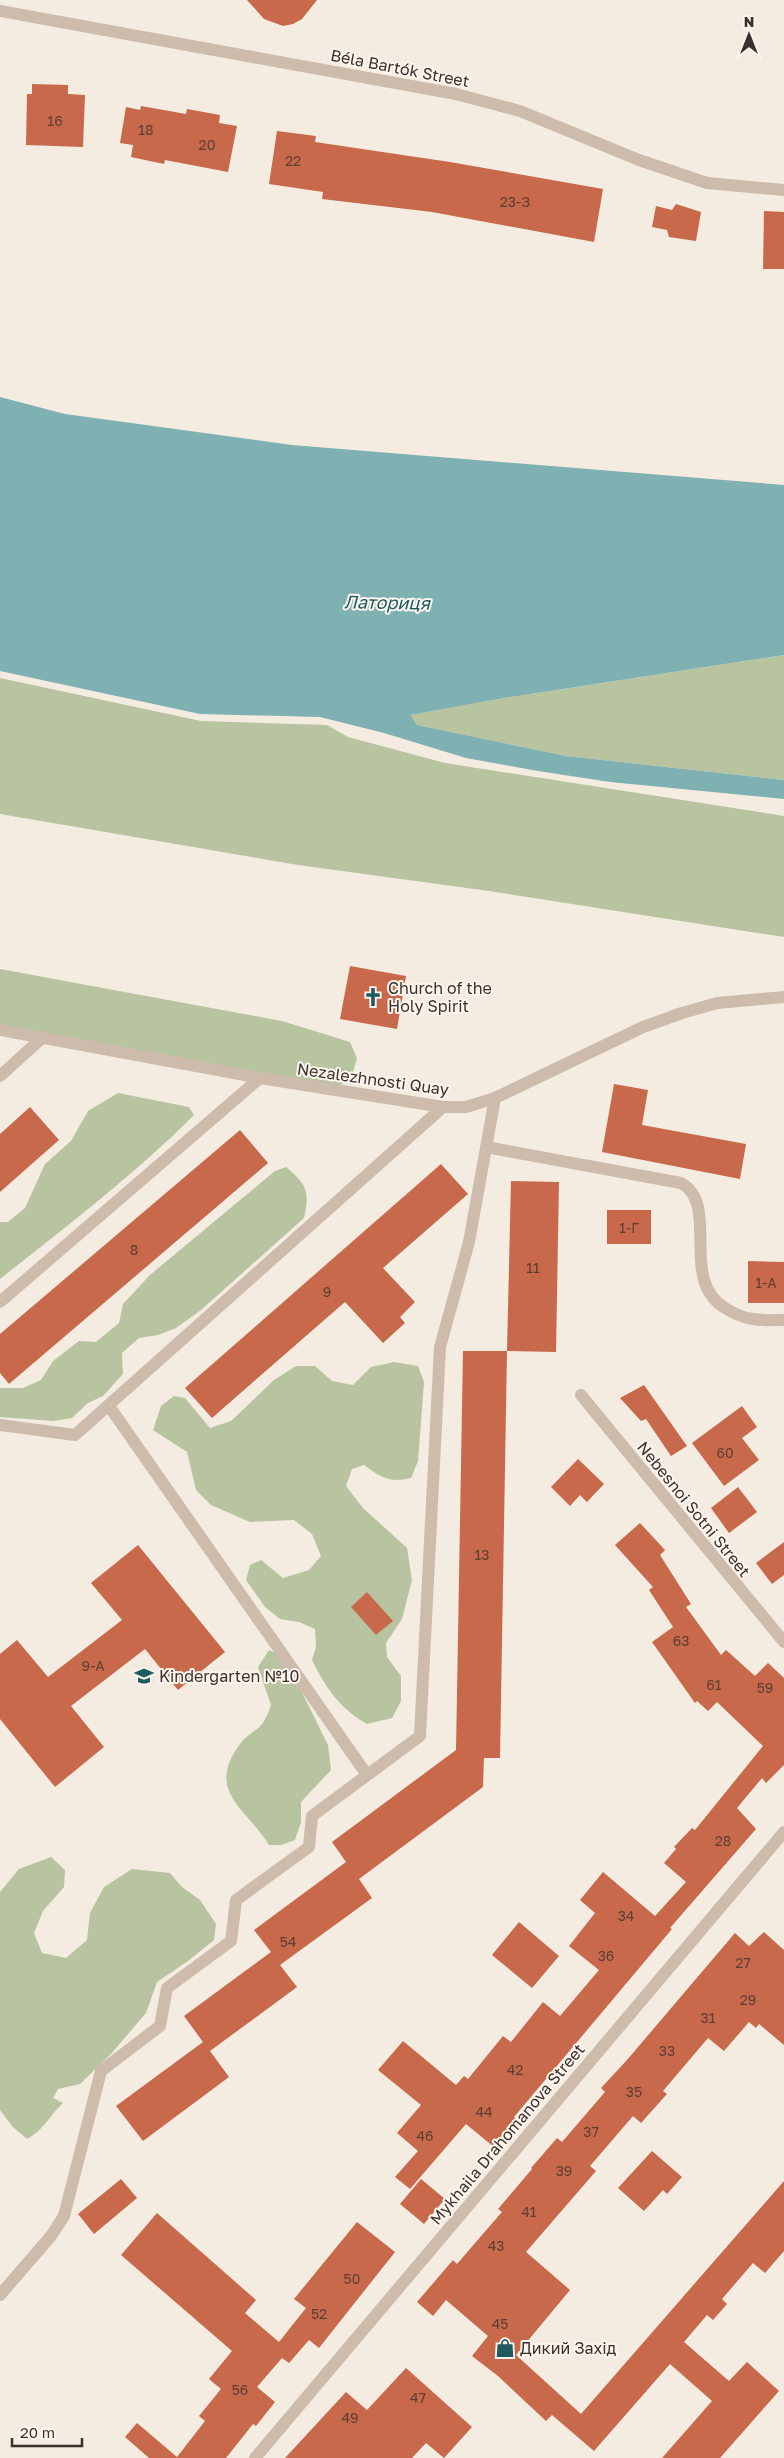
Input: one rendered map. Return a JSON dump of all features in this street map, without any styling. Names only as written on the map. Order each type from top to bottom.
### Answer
[{"type":"street","name":"Béla Bartók Street","points":[[0,11],[456,94],[520,111],[639,160],[707,183],[784,190]]},
{"type":"street","name":"Nezalezhnosti Quay","points":[[0,1030],[260,1078],[444,1108],[466,1107],[495,1098],[643,1027],[682,1012],[717,1003],[784,997]]},
{"type":"street","points":[[0,1076],[42,1037]]},
{"type":"street","points":[[0,1302],[260,1078]]},
{"type":"street","points":[[0,2295],[51,2236],[64,2216],[101,2071],[160,2026],[166,1988],[231,1941],[236,1900],[309,1847],[312,1816],[420,1736],[440,1347],[468,1242],[495,1098]]},
{"type":"street","points":[[0,1425],[75,1435],[444,1108]]},
{"type":"street","points":[[486,1148],[681,1183],[689,1188],[695,1196],[698,1211],[701,1273],[705,1287],[714,1301],[731,1312],[752,1319],[784,1320]]},
{"type":"street","name":"Nebesnoi Sotni Street","points":[[580,1395],[784,1642]]},
{"type":"street","points":[[109,1406],[367,1775]]},
{"type":"street","name":"Mykhaila Drahomanova Street","points":[[255,2458],[784,1832]]},
{"type":"green space","points":[[784,655],[784,780],[566,756],[417,725],[409,715],[504,698]]},
{"type":"green space","points":[[0,678],[201,721],[327,725],[348,737],[445,763],[784,816],[784,937],[489,891],[298,865],[0,814]]},
{"type":"green space","points":[[0,969],[282,1021],[350,1042],[357,1058],[351,1079],[331,1090],[0,1031]]},
{"type":"green space","points":[[118,1093],[189,1107],[194,1115],[124,1180],[0,1279],[0,1222],[8,1222],[25,1208],[45,1164],[71,1141],[88,1111]]},
{"type":"green space","points":[[286,1167],[299,1179],[305,1189],[307,1201],[304,1218],[201,1310],[176,1328],[158,1335],[139,1338],[122,1353],[123,1374],[103,1396],[88,1403],[72,1418],[53,1421],[0,1417],[0,1388],[23,1388],[41,1380],[53,1361],[79,1341],[96,1342],[119,1323],[123,1304],[150,1275],[275,1171]]},
{"type":"green space","points":[[394,1362],[418,1366],[424,1382],[418,1461],[411,1478],[397,1480],[386,1478],[364,1465],[352,1469],[346,1486],[363,1508],[407,1548],[412,1580],[402,1619],[386,1643],[387,1657],[401,1676],[401,1701],[392,1718],[367,1724],[341,1705],[328,1689],[317,1670],[312,1660],[316,1647],[315,1629],[299,1622],[280,1619],[265,1607],[246,1580],[250,1565],[261,1560],[283,1578],[309,1570],[321,1556],[312,1534],[294,1520],[250,1522],[211,1505],[196,1490],[187,1452],[153,1430],[161,1406],[174,1396],[185,1398],[210,1428],[231,1421],[274,1380],[296,1366],[315,1366],[332,1381],[353,1385],[371,1367]]},
{"type":"green space","points":[[269,1650],[285,1658],[328,1745],[331,1770],[301,1802],[301,1822],[295,1840],[281,1845],[269,1845],[240,1809],[228,1787],[227,1774],[230,1760],[240,1744],[263,1723],[271,1705],[258,1667]]},
{"type":"green space","points":[[51,1857],[65,1870],[64,1887],[43,1911],[34,1933],[42,1953],[66,1958],[87,1940],[90,1913],[104,1887],[132,1869],[170,1873],[182,1887],[200,1900],[216,1924],[214,1940],[157,1982],[146,2013],[111,2054],[80,2084],[58,2089],[53,2098],[63,2103],[42,2127],[27,2139],[12,2126],[0,2110],[0,1892],[19,1869]]},
{"type":"water","name":"Латориця","points":[[0,397],[65,414],[292,445],[784,485],[784,655],[504,698],[410,715],[417,725],[566,756],[784,780],[784,799],[610,782],[538,771],[466,758],[384,733],[320,717],[200,714],[0,671]]},
{"type":"building","points":[[247,0],[317,0],[302,19],[293,24],[283,26],[264,19]]},
{"type":"building","points":[[32,84],[68,85],[68,94],[85,95],[83,147],[26,145],[27,94],[32,94]]},
{"type":"building","points":[[141,106],[186,114],[187,109],[220,115],[219,123],[237,126],[228,172],[165,160],[164,164],[131,157],[133,145],[120,143],[126,107],[140,110]]},
{"type":"building","points":[[277,131],[316,136],[315,142],[450,162],[603,189],[594,242],[432,212],[322,199],[323,192],[269,184]]},
{"type":"building","points":[[676,204],[701,212],[696,241],[669,237],[667,230],[652,227],[656,206],[672,210]]},
{"type":"building","points":[[764,211],[784,212],[784,269],[763,269]]},
{"type":"building","name":"Church of the Holy Spirit","points":[[350,966],[406,976],[397,1029],[340,1019]]},
{"type":"building","points":[[614,1084],[648,1090],[642,1125],[746,1144],[740,1179],[602,1152]]},
{"type":"building","points":[[30,1107],[59,1140],[0,1192],[0,1134]]},
{"type":"building","points":[[240,1130],[268,1163],[9,1384],[0,1373],[0,1334]]},
{"type":"building","points":[[441,1164],[468,1194],[383,1268],[415,1302],[400,1317],[405,1323],[383,1343],[345,1302],[212,1418],[185,1388]]},
{"type":"building","points":[[511,1181],[559,1182],[556,1352],[507,1351]]},
{"type":"building","points":[[607,1210],[651,1210],[651,1244],[607,1244]]},
{"type":"building","points":[[748,1261],[784,1262],[784,1303],[748,1303]]},
{"type":"building","points":[[463,1351],[507,1351],[500,1758],[484,1758],[483,1787],[359,1879],[372,1898],[280,1965],[297,1987],[210,2051],[229,2077],[143,2141],[116,2106],[203,2042],[184,2016],[271,1952],[254,1930],[346,1862],[332,1842],[456,1750]]},
{"type":"building","points":[[644,1385],[687,1446],[671,1456],[646,1419],[641,1421],[620,1398]]},
{"type":"building","points":[[742,1406],[757,1427],[742,1438],[759,1460],[724,1486],[692,1443]]},
{"type":"building","points":[[578,1459],[604,1484],[587,1502],[580,1495],[570,1506],[551,1487]]},
{"type":"building","points":[[738,1487],[757,1512],[729,1533],[711,1508]]},
{"type":"building","points":[[640,1523],[665,1550],[660,1555],[691,1604],[686,1607],[721,1655],[726,1650],[755,1676],[768,1663],[784,1678],[784,1765],[766,1783],[762,1778],[737,1808],[756,1829],[670,1928],[672,1929],[514,2117],[517,2120],[494,2147],[466,2124],[410,2189],[395,2177],[418,2151],[397,2133],[421,2105],[378,2070],[403,2041],[456,2085],[464,2076],[468,2079],[503,2036],[511,2042],[543,2002],[560,2016],[599,1970],[569,1946],[595,1913],[580,1900],[603,1872],[655,1916],[686,1882],[664,1863],[676,1849],[674,1847],[692,1828],[695,1830],[763,1746],[717,1702],[708,1711],[697,1701],[695,1703],[652,1642],[673,1627],[649,1590],[653,1587],[615,1545]]},
{"type":"building","points":[[784,1542],[784,1575],[772,1584],[756,1563]]},
{"type":"building","points":[[138,1545],[225,1652],[178,1690],[145,1649],[71,1706],[104,1747],[55,1787],[0,1719],[0,1654],[17,1640],[48,1677],[122,1620],[91,1583]]},
{"type":"building","points":[[367,1592],[393,1621],[376,1635],[351,1607]]},
{"type":"building","points":[[519,1922],[559,1956],[532,1988],[492,1955]]},
{"type":"building","points":[[764,1932],[784,1950],[784,2045],[759,2024],[756,2028],[749,2022],[724,2051],[708,2038],[663,2091],[667,2094],[641,2123],[633,2116],[590,2166],[596,2171],[526,2252],[570,2290],[516,2355],[581,2414],[784,2181],[784,2251],[765,2273],[753,2263],[722,2299],[727,2304],[713,2320],[707,2315],[684,2342],[729,2381],[747,2362],[779,2391],[720,2458],[662,2458],[712,2401],[670,2364],[594,2451],[552,2415],[546,2421],[498,2376],[472,2356],[488,2336],[446,2300],[433,2316],[417,2302],[453,2260],[457,2264],[502,2212],[498,2209],[531,2168],[557,2138],[562,2142],[605,2092],[601,2088],[735,1933],[749,1946]]},
{"type":"building","points":[[652,2151],[682,2177],[667,2194],[663,2190],[644,2211],[618,2188]]},
{"type":"building","points":[[121,2179],[137,2198],[94,2234],[78,2214]]},
{"type":"building","points":[[421,2179],[445,2199],[424,2224],[400,2204]]},
{"type":"building","points":[[157,2213],[256,2300],[245,2313],[279,2342],[306,2308],[294,2299],[357,2222],[395,2252],[319,2348],[309,2340],[289,2363],[282,2358],[257,2387],[275,2402],[256,2426],[253,2424],[226,2458],[149,2458],[125,2437],[137,2423],[177,2457],[205,2421],[199,2416],[221,2389],[209,2379],[232,2351],[121,2255]]},
{"type":"building","points":[[406,2368],[472,2427],[444,2458],[426,2443],[412,2458],[285,2458],[346,2392],[367,2410]]},
{"type":"place","name":"Church of the Holy Spirit","points":[[373,997]]},
{"type":"place","name":"Kindergarten №10","points":[[144,1676]]},
{"type":"place","name":"Дикий Захід","points":[[505,2348]]}]
